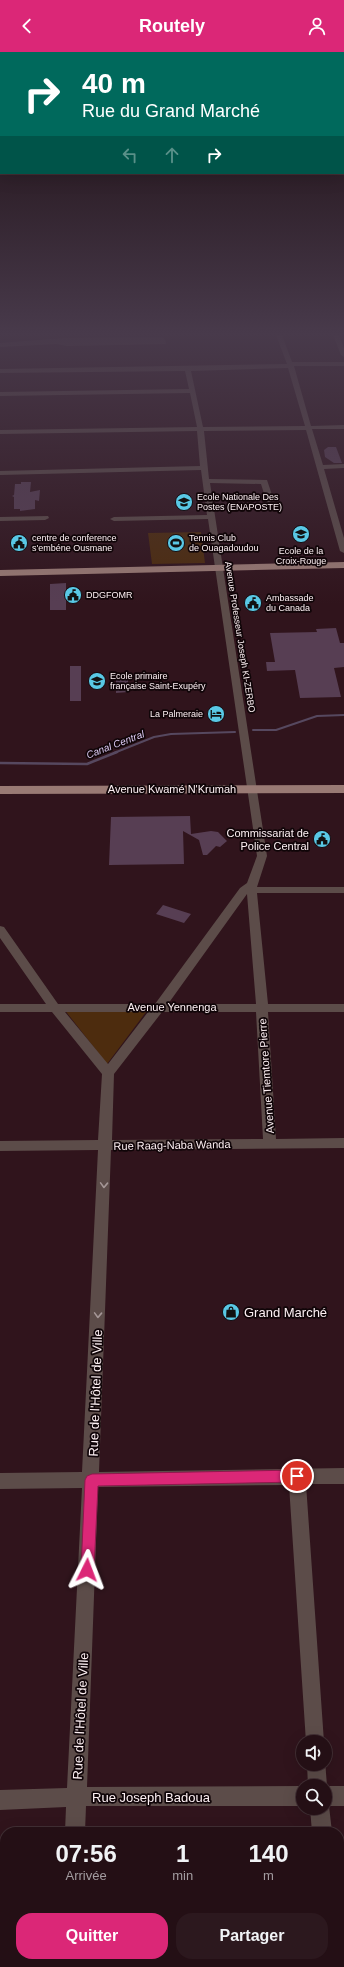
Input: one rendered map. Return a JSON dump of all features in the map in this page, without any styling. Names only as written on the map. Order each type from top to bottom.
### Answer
[{"type":"main road","points":[[0,573],[344,565]]},
{"type":"main road","name":"Avenue Kwamé N'Krumah","points":[[0,796],[344,789]]},
{"type":"main road","name":"Avenue Kwamé N'Krumah","points":[[0,790],[175,793]]},
{"type":"main road","name":"Avenue Kwamé N'Krumah","points":[[254,792],[344,796]]},
{"type":"street","name":"Avenue Professeur Joseph KI-ZERBO","points":[[199,424],[204,468],[254,792],[262,856],[252,887]]},
{"type":"street","points":[[307,427],[344,551]]},
{"type":"street","points":[[0,432],[344,427]]},
{"type":"street","points":[[319,467],[344,466]]},
{"type":"street","points":[[0,473],[204,468]]},
{"type":"street","points":[[206,481],[264,482],[270,502]]},
{"type":"street","points":[[114,518],[212,517]]},
{"type":"street","points":[[0,519],[45,518]]},
{"type":"street","points":[[0,930],[54,1007],[108,1073],[160,1007],[244,890],[252,887],[344,890]]},
{"type":"street","name":"Avenue Tiemtore Pierre","points":[[252,887],[252,907],[262,1008],[270,1144]]},
{"type":"street","name":"Avenue Yennenga","points":[[0,1008],[344,1008]]},
{"type":"street","name":"Rue de l'Hôtel de Ville","points":[[75,1827],[92,1480],[108,1073]]},
{"type":"street","name":"Rue Raag-Naba Wanda","points":[[0,1146],[344,1143]]},
{"type":"street","points":[[297,1476],[315,1735]]},
{"type":"street","points":[[0,1481],[344,1476]]},
{"type":"street","name":"Rue Joseph Badoua","points":[[0,1800],[76,1797],[296,1796]]},
{"type":"street","points":[[332,1796],[344,1796]]},
{"type":"street","points":[[321,1815],[322,1827]]},
{"type":"shaded area","name":"Tennis Club de Ouagadoudou","points":[[201,532],[205,563],[152,564],[148,533]]},
{"type":"shaded area","points":[[64,1009],[146,1012],[107,1064]]},
{"type":"building","points":[[328,447],[336,447],[342,463],[334,463],[325,457],[324,450]]},
{"type":"building","points":[[21,482],[31,482],[30,492],[40,490],[39,501],[35,500],[35,509],[20,511],[20,509],[14,509],[14,497],[12,496],[14,495],[15,484],[21,484]]},
{"type":"building","points":[[66,583],[66,610],[50,610],[50,584]]},
{"type":"building","points":[[336,628],[340,643],[344,643],[344,667],[334,668],[341,697],[300,698],[295,670],[267,671],[266,662],[275,662],[270,633],[317,632],[316,629]]},
{"type":"building","points":[[70,666],[81,666],[81,701],[70,701]]},
{"type":"building","points":[[116,679],[128,679],[128,692],[116,693]]},
{"type":"building","points":[[190,816],[191,834],[211,831],[218,832],[227,841],[220,847],[216,846],[207,855],[203,855],[199,840],[183,831],[184,864],[109,865],[111,817]]},
{"type":"building","points":[[163,905],[191,914],[184,923],[156,914]]},
{"type":"waterway","points":[[253,730],[276,730],[317,716],[344,715]]},
{"type":"waterway","name":"Canal Central","points":[[114,753],[154,737],[171,734],[235,732]]},
{"type":"waterway","name":"Canal Central","points":[[0,763],[87,764],[117,752]]},
{"type":"place","name":"Ecole Nationale Des Postes (ENAPOSTE)","points":[[184,502]]},
{"type":"place","name":"Ecole de la Croix-Rouge","points":[[301,534]]},
{"type":"place","name":"centre de conference s'embéne Ousmane","points":[[19,543]]},
{"type":"place","name":"Tennis Club de Ouagadoudou","points":[[176,543]]},
{"type":"place","name":"DDGFOMR","points":[[73,595]]},
{"type":"place","name":"Ambassade du Canada","points":[[253,603]]},
{"type":"place","name":"Ecole primaire française Saint-Exupéry","points":[[97,681]]},
{"type":"place","name":"La Palmeraie","points":[[216,714]]},
{"type":"place","name":"Commissariat de Police Central","points":[[322,839]]},
{"type":"place","name":"Grand Marché","points":[[231,1312]]},
{"type":"route","points":[[87,1570],[92,1480],[297,1476]]}]
